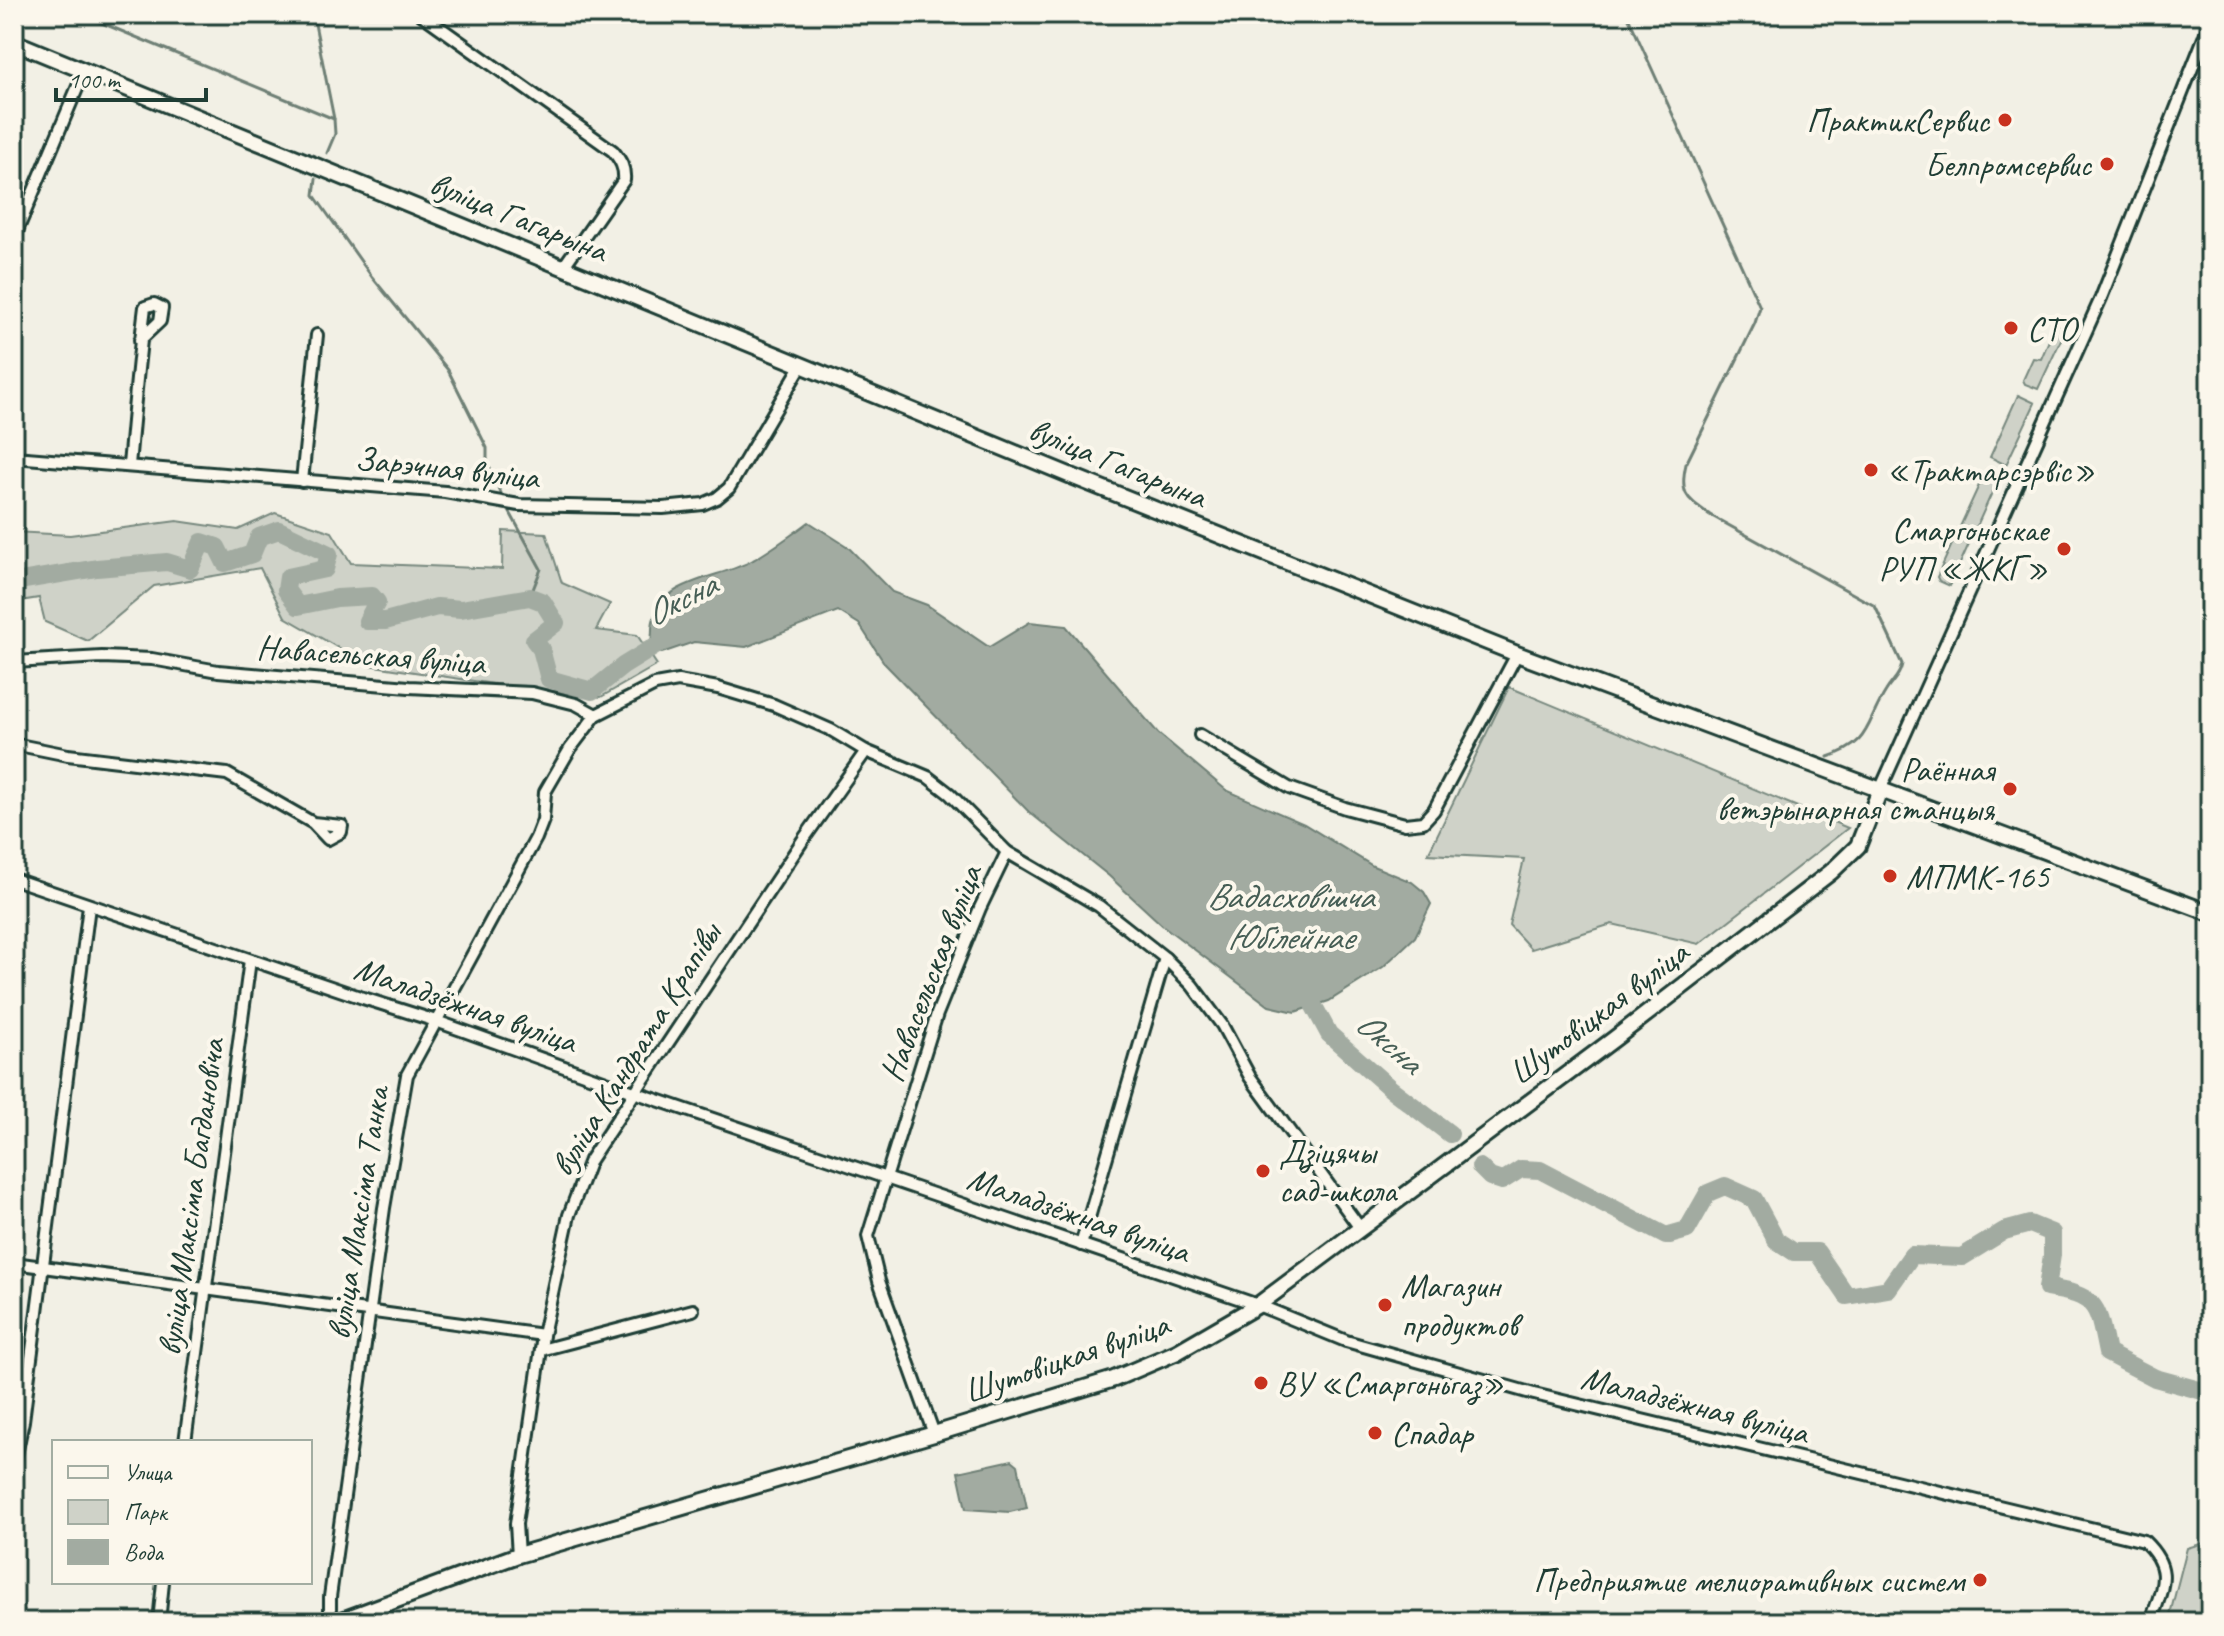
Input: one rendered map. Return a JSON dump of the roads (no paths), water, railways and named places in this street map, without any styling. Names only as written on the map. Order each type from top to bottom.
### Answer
[{"type":"main road","name":"вуліца Гагарына","points":[[14,42],[801,366],[1517,654],[2210,913]]},
{"type":"main road","name":"Шутовіцкая вуліца","points":[[337,1622],[518,1555],[934,1434],[1146,1367],[1212,1334],[1258,1305],[1614,1039],[1831,872],[1858,846],[1880,790]]},
{"type":"street","points":[[421,14],[613,151],[619,159],[625,170],[624,180],[564,266]]},
{"type":"street","points":[[1880,790],[2065,381],[2160,153],[2210,23]]},
{"type":"street","points":[[14,238],[84,72]]},
{"type":"street","points":[[302,481],[317,335]]},
{"type":"street","points":[[129,465],[140,340]]},
{"type":"street","name":"Зарэчная вуліца","points":[[14,457],[445,492],[519,505],[663,508],[703,504],[729,488],[801,366]]},
{"type":"street","points":[[1200,735],[1289,788],[1345,808],[1405,824],[1423,822],[1434,810],[1517,654]]},
{"type":"street","name":"Навасельская вуліца","points":[[14,662],[102,657],[152,659],[218,671],[409,687],[532,693],[576,704],[596,715],[655,685],[678,681],[718,688],[774,705],[831,730],[866,751],[928,777],[950,794],[1007,852],[980,908],[937,1014],[868,1236],[879,1281],[934,1434]]},
{"type":"street","name":"вуліца Максіма Танка","points":[[330,1622],[330,1597],[369,1310],[407,1075],[536,838],[543,820],[545,792],[570,749],[596,715]]},
{"type":"street","points":[[14,744],[68,755],[227,774],[313,823]]},
{"type":"street","name":"вуліца Кандрата Крапівы","points":[[518,1555],[516,1524],[543,1335],[578,1187],[590,1160],[634,1092],[866,751]]},
{"type":"street","points":[[1007,852],[1099,906],[1165,958],[1192,985],[1222,1025],[1250,1077],[1360,1228]]},
{"type":"street","name":"Маладзёжная вуліца","points":[[14,879],[1258,1305],[1346,1341],[1534,1394],[2144,1541],[2160,1556],[2164,1581],[2151,1622]]},
{"type":"street","points":[[14,1464],[23,1421],[89,906]]},
{"type":"street","points":[[1081,1245],[1165,958]]},
{"type":"street","name":"вуліца Максіма Багдановіча","points":[[185,1440],[250,960]]},
{"type":"street","points":[[14,1263],[543,1335]]},
{"type":"street","points":[[541,1350],[693,1310]]},
{"type":"street","points":[[159,1622],[163,1584]]},
{"type":"water","name":"Вадасховішча Юбілейнае","points":[[809,522],[848,547],[892,592],[927,605],[989,647],[1030,622],[1066,626],[1158,733],[1226,790],[1304,824],[1373,866],[1412,882],[1424,892],[1431,904],[1415,937],[1383,967],[1329,1001],[1295,1012],[1269,1006],[1162,925],[1109,876],[1029,812],[885,664],[859,624],[838,611],[746,647],[694,642],[662,653],[654,652],[652,628],[656,612],[665,599],[691,583],[753,560]]},
{"type":"water","points":[[1012,1460],[1018,1465],[1027,1508],[1010,1512],[966,1509],[958,1472]]},
{"type":"waterway","points":[[80,14],[334,119]]},
{"type":"waterway","points":[[313,14],[334,119],[335,134],[327,153]]},
{"type":"waterway","points":[[1627,14],[1760,307],[1686,464],[1684,489],[1710,515],[1875,606],[1902,664],[1860,739],[1828,757]]},
{"type":"waterway","points":[[316,179],[314,195],[372,277],[448,370],[487,448],[487,461],[504,500]]},
{"type":"waterway","points":[[507,507],[541,569],[530,597]]},
{"type":"waterway","name":"Оксна","points":[[14,582],[97,568],[167,562],[190,569],[202,542],[217,547],[225,563],[252,554],[259,537],[279,530],[329,554],[325,569],[288,577],[286,590],[298,606],[337,598],[372,596],[377,602],[367,621],[385,621],[437,607],[461,609],[530,597],[543,602],[556,623],[534,640],[541,649],[549,679],[592,691],[623,666],[670,637]]},
{"type":"waterway","name":"Оксна","points":[[1303,986],[1329,1034],[1391,1089],[1450,1134]]},
{"type":"waterway","name":"Оксна","points":[[1480,1167],[1490,1177],[1502,1181],[1521,1169],[1540,1170],[1666,1236],[1687,1230],[1708,1193],[1725,1186],[1754,1199],[1776,1240],[1794,1252],[1817,1252],[1847,1296],[1888,1289],[1912,1255],[1962,1257],[2004,1231],[2030,1224],[2052,1233],[2047,1288],[2077,1295],[2093,1306],[2101,1324],[2107,1353],[2155,1378],[2210,1393]]},
{"type":"place","name":"ПрактикСервис","points":[[2005,120]]},
{"type":"place","name":"Белпромсервис","points":[[2107,164]]},
{"type":"place","name":"СТО","points":[[2011,328]]},
{"type":"place","name":"«Трактарсэрвіс»","points":[[1871,470]]},
{"type":"place","name":"Смаргоньскае РУП «ЖКГ»","points":[[2064,549]]},
{"type":"place","name":"Раённая ветэрынарная станцыя","points":[[2010,789]]},
{"type":"place","name":"МПМК-165","points":[[1890,876]]},
{"type":"place","name":"Дзіцячы сад-школа","points":[[1263,1171]]},
{"type":"place","name":"Магазин продуктов","points":[[1385,1305]]},
{"type":"place","name":"ВУ «Смаргоньгаз»","points":[[1261,1383]]},
{"type":"place","name":"Спадар","points":[[1375,1433]]},
{"type":"place","name":"Предприятие мелиоративных систем","points":[[1980,1580]]}]
